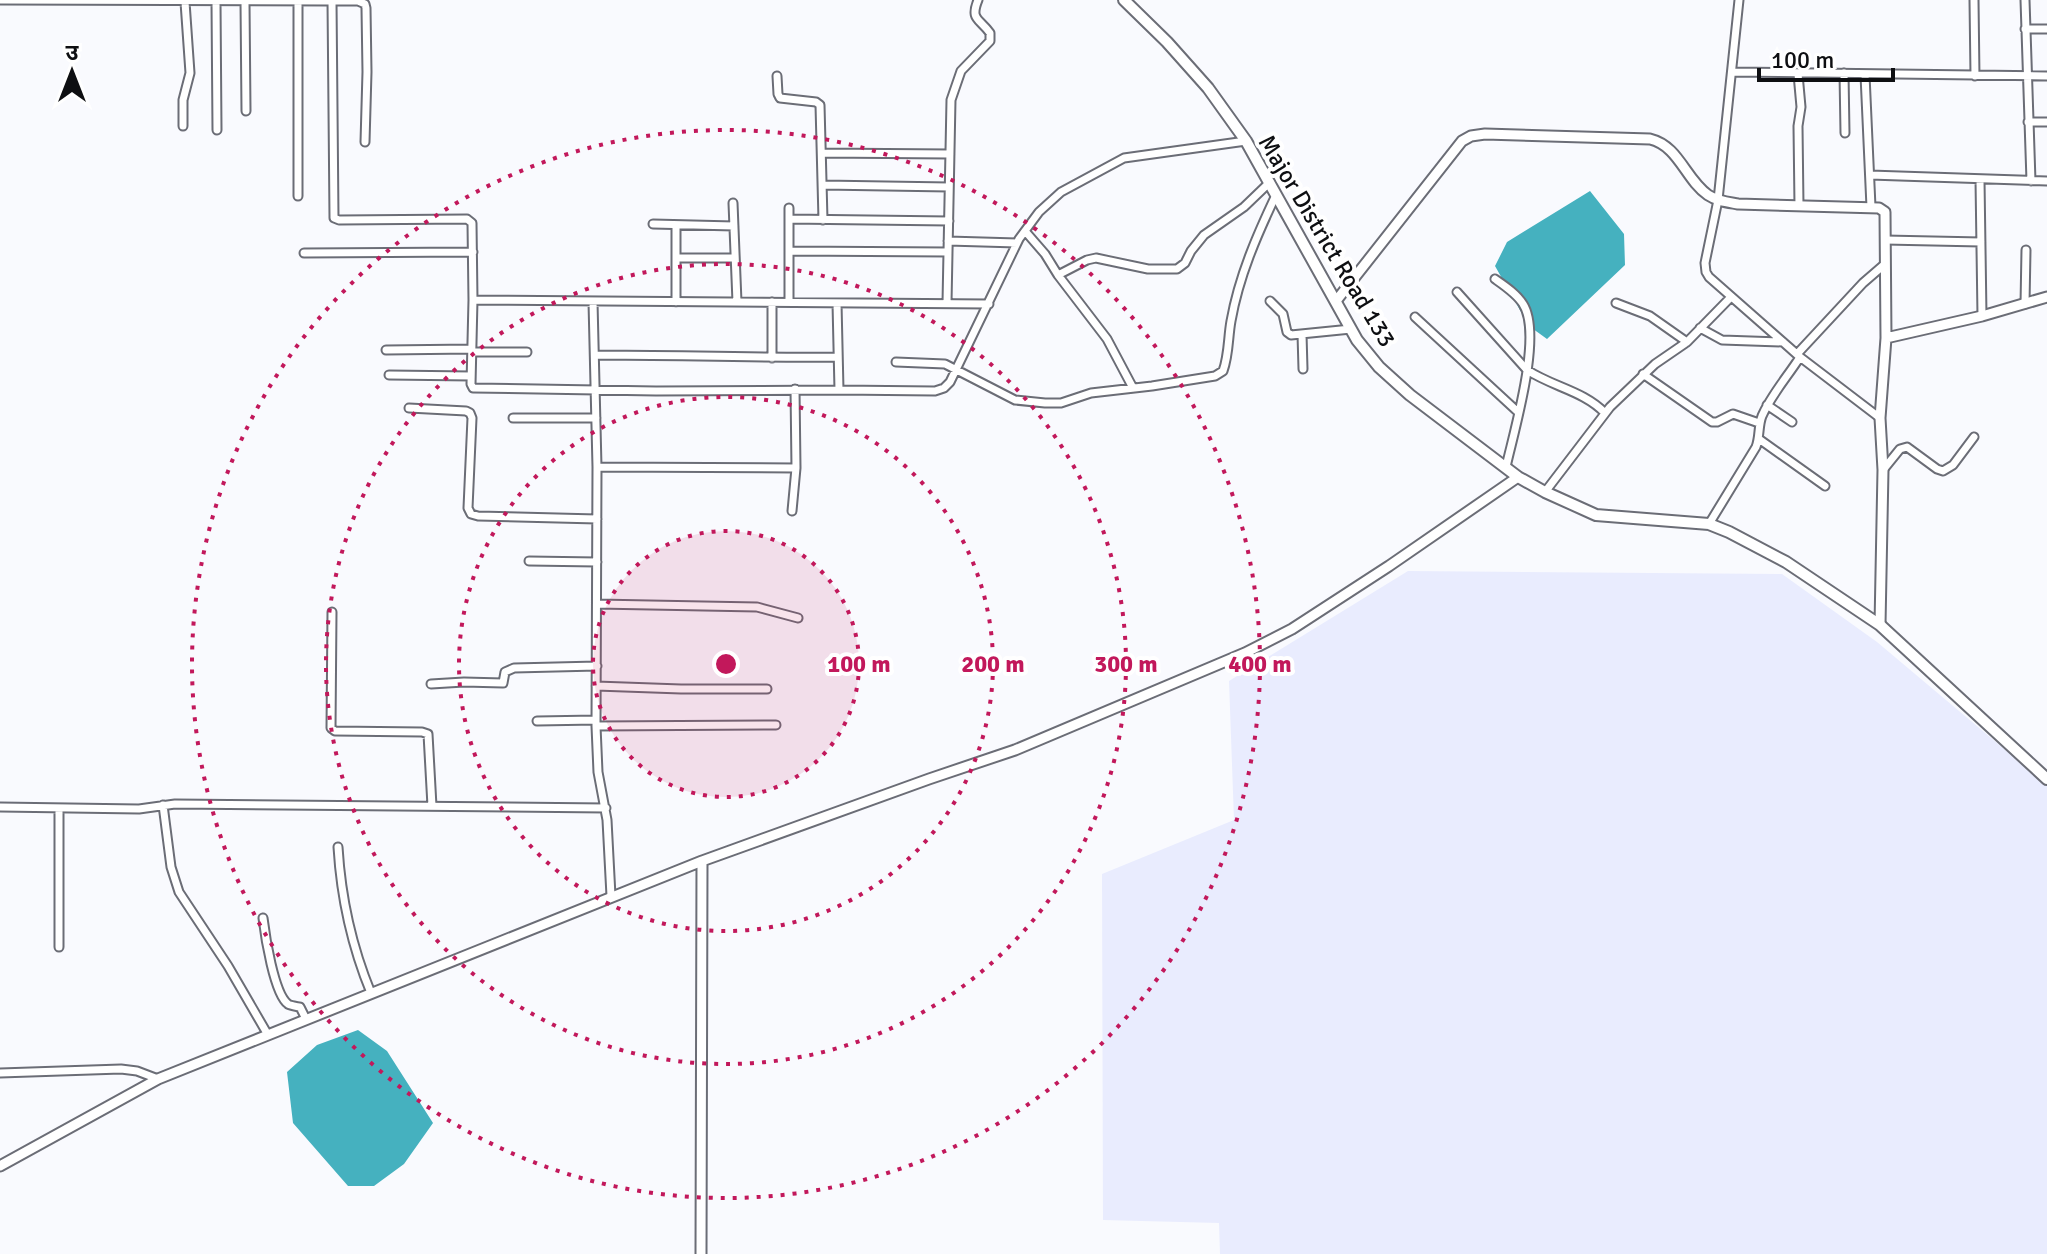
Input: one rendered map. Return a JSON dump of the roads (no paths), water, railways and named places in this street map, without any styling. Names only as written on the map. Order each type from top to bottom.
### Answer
[{"type":"main road","name":"Major District Road 133","points":[[1124,0],[1208,88],[1246,141],[1351,329],[1379,367],[1402,388],[1518,477],[1545,492],[1596,515],[1709,524],[1786,562],[1880,625],[2047,779]]},
{"type":"street","points":[[0,0],[358,1],[366,8],[365,142]]},
{"type":"street","points":[[947,303],[951,100],[961,71],[990,41],[990,33],[973,11],[978,0]]},
{"type":"street","points":[[1739,0],[1718,200],[1707,251],[1706,272],[1799,356],[1880,418]]},
{"type":"street","points":[[1974,0],[1975,76]]},
{"type":"street","points":[[2025,0],[2031,181]]},
{"type":"street","points":[[332,1],[334,218],[467,219],[472,223],[471,386],[475,388],[935,391],[950,382],[1017,243],[1039,212],[1061,192],[1124,158],[1246,141]]},
{"type":"street","points":[[183,126],[183,100],[190,80],[185,2]]},
{"type":"street","points":[[216,2],[217,130]]},
{"type":"street","points":[[245,2],[246,111]]},
{"type":"street","points":[[298,2],[298,196]]},
{"type":"street","points":[[2025,29],[2047,29]]},
{"type":"street","points":[[1732,72],[2047,76]]},
{"type":"street","points":[[1844,73],[1845,133]]},
{"type":"street","points":[[1798,74],[1801,107],[1798,126],[1799,206]]},
{"type":"street","points":[[1865,75],[1871,207]]},
{"type":"street","points":[[777,76],[780,98],[820,105],[823,220]]},
{"type":"street","points":[[2028,122],[2047,122]]},
{"type":"street","points":[[1336,301],[1452,152],[1471,136],[1635,137],[1660,142],[1671,150],[1692,179],[1718,200],[1738,204],[1879,208],[1885,212],[1886,338],[1880,418],[1883,470],[1880,625]]},
{"type":"street","points":[[822,153],[950,154]]},
{"type":"street","points":[[1870,175],[2047,181]]},
{"type":"street","points":[[1980,180],[1982,316]]},
{"type":"street","points":[[1058,275],[1096,258],[1148,269],[1177,269],[1185,263],[1204,235],[1244,207],[1270,182]]},
{"type":"street","points":[[823,185],[949,187]]},
{"type":"street","points":[[896,362],[938,363],[957,369],[1015,400],[1045,403],[1061,403],[1091,393],[1215,376],[1223,371],[1226,362],[1231,320],[1252,246],[1276,194]]},
{"type":"street","points":[[733,203],[737,302]]},
{"type":"street","points":[[789,208],[789,302]]},
{"type":"street","points":[[789,219],[949,221]]},
{"type":"street","points":[[653,224],[734,226]]},
{"type":"street","points":[[676,225],[676,302]]},
{"type":"street","points":[[1025,231],[1107,339],[1133,388]]},
{"type":"street","points":[[1885,240],[1981,242]]},
{"type":"street","points":[[948,241],[1017,243]]},
{"type":"street","points":[[2025,304],[2026,250]]},
{"type":"street","points":[[789,251],[948,252]]},
{"type":"street","points":[[304,253],[473,252]]},
{"type":"street","points":[[677,258],[735,258]]},
{"type":"street","points":[[1709,524],[1759,439],[1759,423],[1767,405],[1799,356],[1863,283],[1885,264]]},
{"type":"street","points":[[1495,279],[1523,304],[1529,326],[1527,370],[1506,467]]},
{"type":"street","points":[[1457,292],[1527,370],[1583,396],[1605,413]]},
{"type":"street","points":[[1545,492],[1605,413],[1643,374],[1687,342],[1731,297]]},
{"type":"street","points":[[1886,338],[2047,297]]},
{"type":"street","points":[[473,300],[989,304]]},
{"type":"street","points":[[1270,301],[1283,314],[1287,332],[1291,335],[1351,329]]},
{"type":"street","points":[[593,302],[597,467],[596,723],[598,772],[606,808],[611,896]]},
{"type":"street","points":[[772,302],[772,358]]},
{"type":"street","points":[[837,303],[839,390]]},
{"type":"street","points":[[1616,303],[1650,316],[1687,342]]},
{"type":"street","points":[[1415,317],[1518,412]]},
{"type":"street","points":[[1700,328],[1722,340],[1783,342]]},
{"type":"street","points":[[1302,334],[1303,369]]},
{"type":"street","points":[[386,350],[527,352]]},
{"type":"street","points":[[595,355],[838,357]]},
{"type":"street","points":[[1643,374],[1712,422],[1733,414],[1759,423]]},
{"type":"street","points":[[389,375],[471,376]]},
{"type":"street","points":[[792,511],[796,468],[795,389]]},
{"type":"street","points":[[1767,405],[1792,422]]},
{"type":"street","points":[[409,408],[470,413],[468,508],[471,514],[597,519]]},
{"type":"street","points":[[513,418],[596,418]]},
{"type":"street","points":[[1883,470],[1900,449],[1907,447],[1943,471],[1953,465],[1974,437]]},
{"type":"street","points":[[1759,439],[1825,486]]},
{"type":"street","points":[[597,467],[796,468]]},
{"type":"street","points":[[0,1166],[158,1079],[702,861],[1015,750],[1245,653],[1292,629],[1518,477]]},
{"type":"street","points":[[529,561],[597,562]]},
{"type":"street","points":[[597,604],[757,607],[798,618]]},
{"type":"street","points":[[332,612],[331,728],[335,731],[428,734],[432,806]]},
{"type":"street","points":[[431,684],[503,683],[505,672],[514,668],[597,666]]},
{"type":"street","points":[[596,686],[767,689]]},
{"type":"street","points":[[537,721],[776,725]]},
{"type":"street","points":[[0,807],[139,809],[175,804],[606,808]]},
{"type":"street","points":[[163,805],[171,867],[179,892],[228,966],[268,1035]]},
{"type":"street","points":[[59,808],[59,947]]},
{"type":"street","points":[[338,847],[342,888],[355,950],[371,993]]},
{"type":"street","points":[[701,1254],[702,861]]},
{"type":"street","points":[[263,918],[271,966],[283,997],[287,1004],[300,1007],[306,1019]]},
{"type":"street","points":[[0,1073],[121,1069],[158,1079]]},
{"type":"water","points":[[1590,191],[1624,234],[1625,265],[1547,339],[1529,326],[1495,266],[1507,242]]},
{"type":"water","points":[[358,1030],[387,1051],[433,1123],[404,1164],[374,1186],[348,1186],[293,1123],[287,1072],[317,1045]]}]
